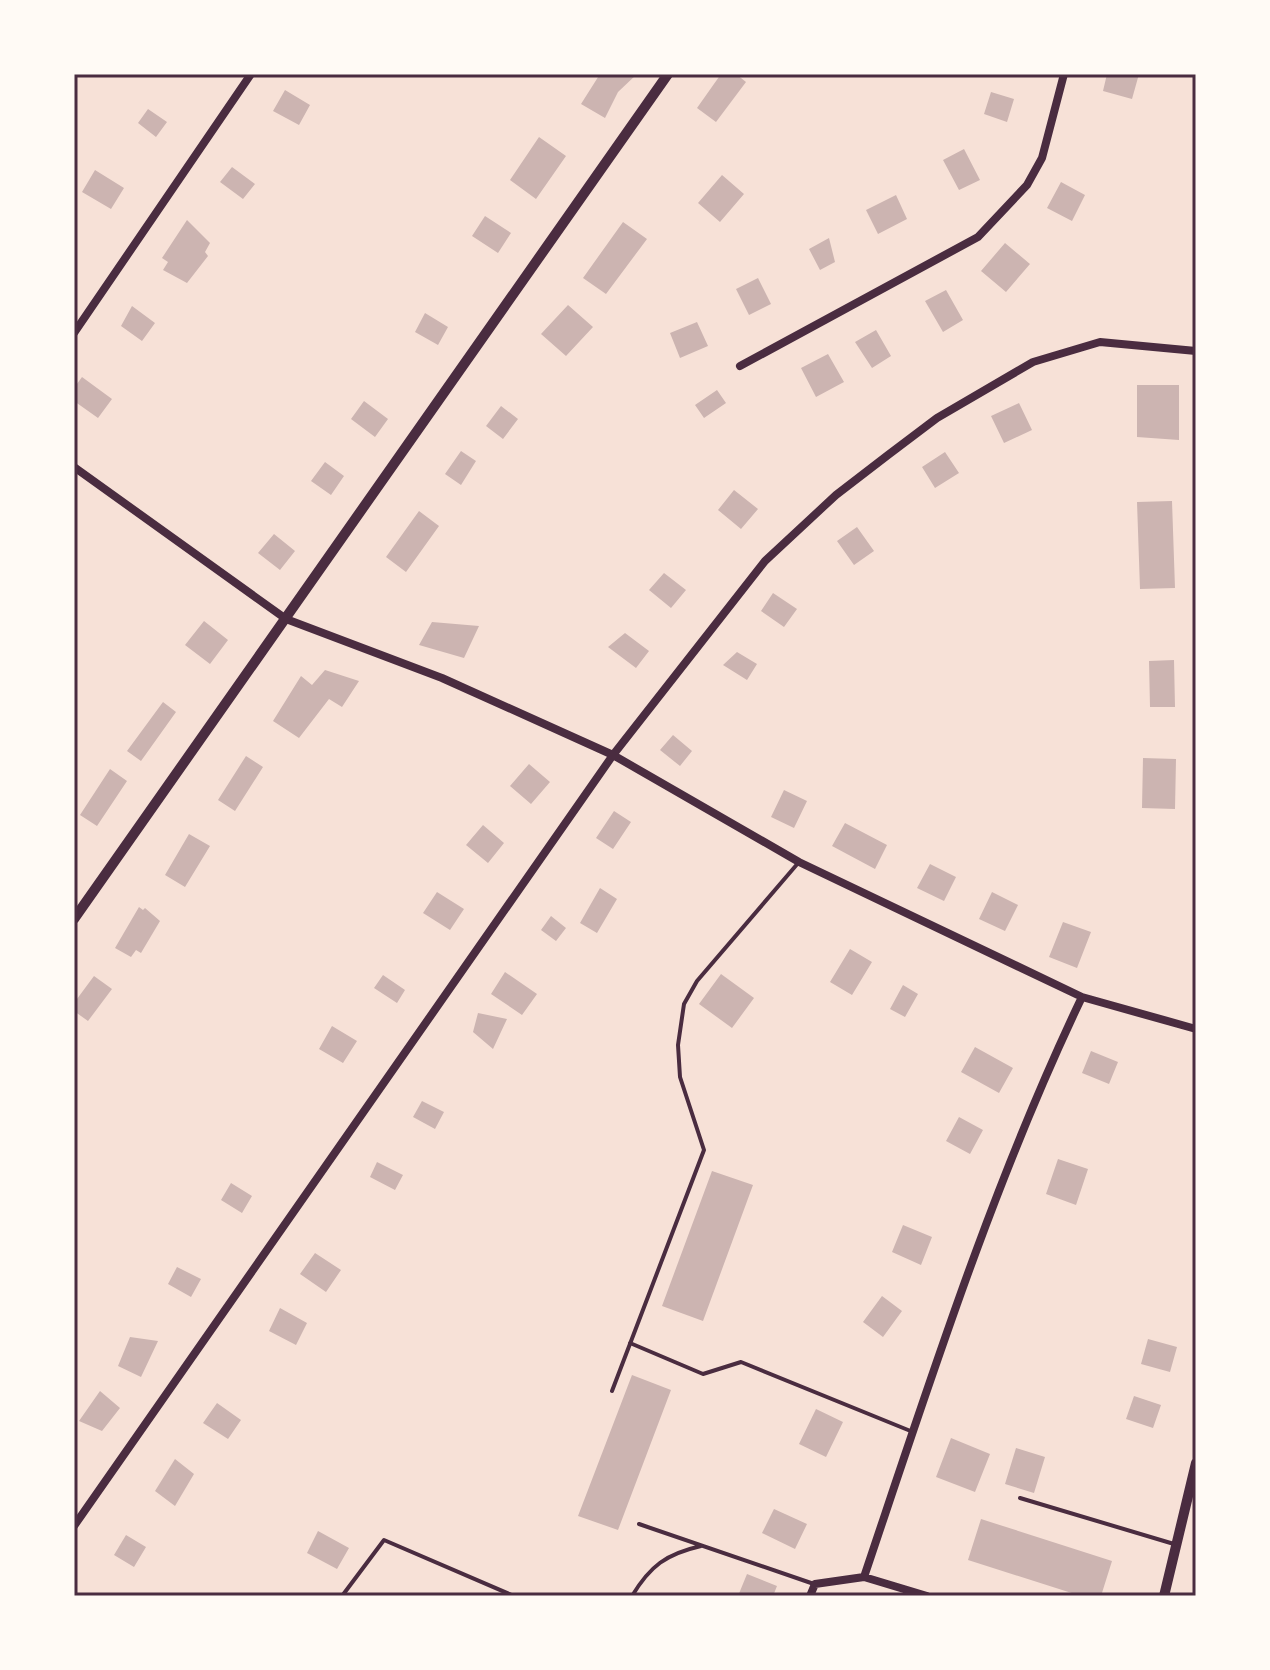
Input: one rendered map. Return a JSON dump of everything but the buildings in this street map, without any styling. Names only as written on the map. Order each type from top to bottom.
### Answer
[{"type":"street","points":[[74,333],[251,74]]},
{"type":"street","points":[[74,919],[668,74]]},
{"type":"street","points":[[740,366],[978,237],[1027,185],[1042,158],[1064,74]]},
{"type":"street","points":[[74,1526],[613,755],[765,561],[836,495],[937,418],[1033,362],[1100,342],[1196,351]]},
{"type":"street","points":[[74,467],[286,619],[442,678],[613,755],[799,862],[1082,997],[1196,1029]]},
{"type":"street","points":[[864,1577],[986,1221],[1050,1063],[1082,997]]},
{"type":"street","points":[[1164,1596],[1196,1463]]},
{"type":"street","points":[[810,1596],[815,1584],[864,1577],[927,1596]]},
{"type":"lane","points":[[612,1391],[704,1150],[680,1077],[678,1045],[684,1004],[697,981],[799,862]]},
{"type":"lane","points":[[630,1343],[703,1374],[741,1362],[913,1432]]},
{"type":"lane","points":[[1020,1498],[1176,1545]]},
{"type":"lane","points":[[639,1524],[815,1584]]},
{"type":"lane","points":[[342,1596],[384,1540],[514,1596]]},
{"type":"lane","points":[[632,1596],[647,1571],[661,1559],[701,1546]]}]
